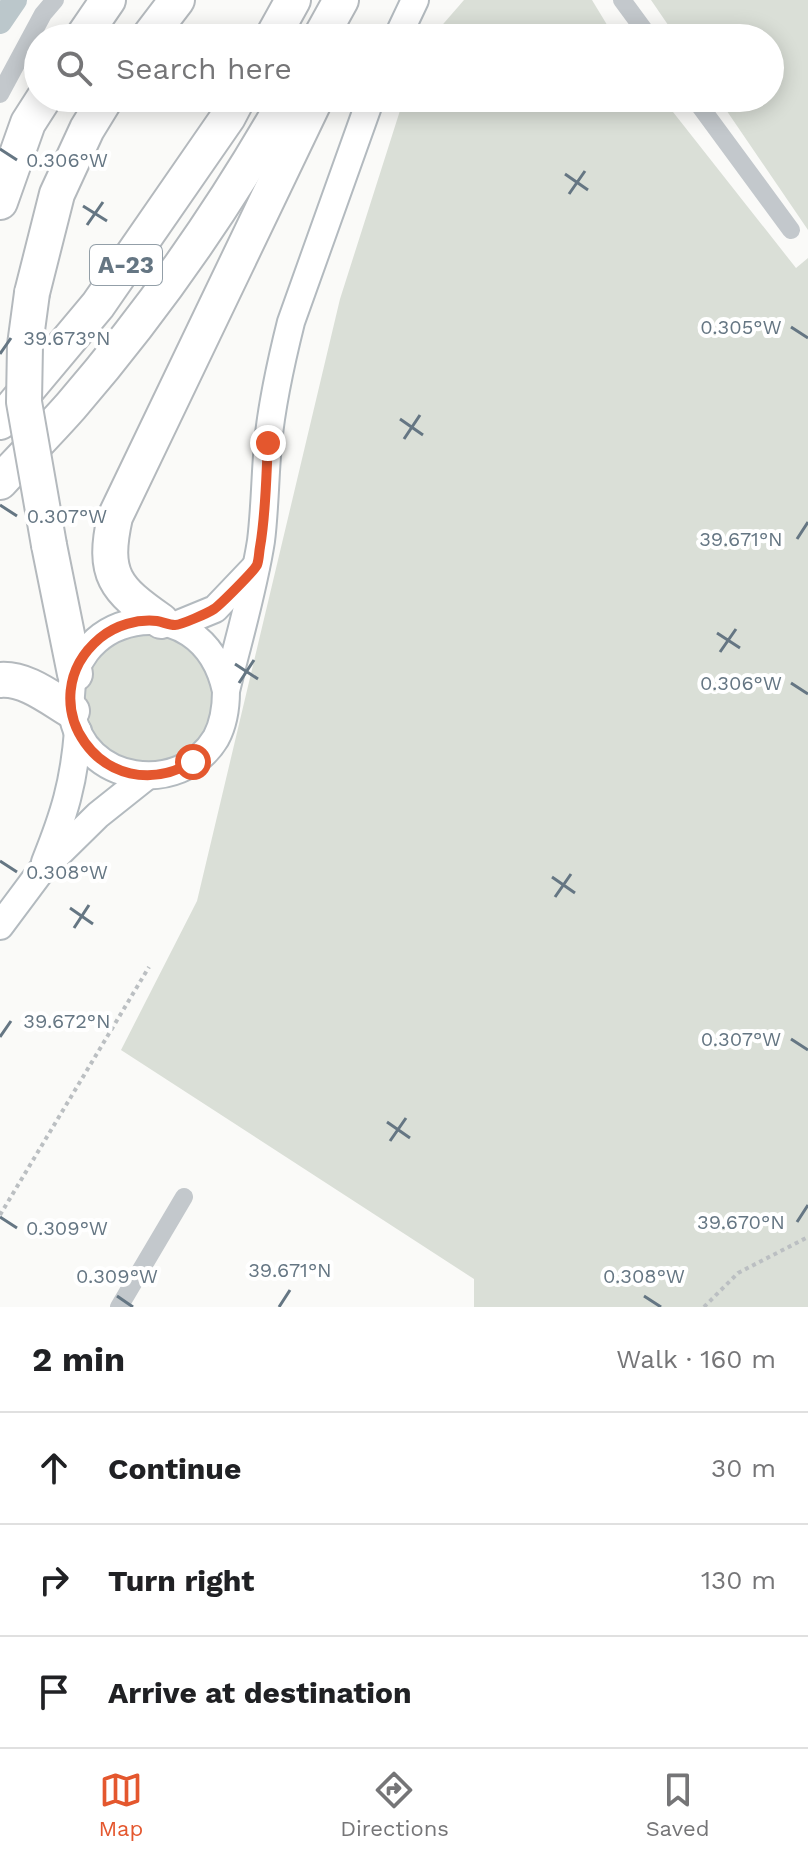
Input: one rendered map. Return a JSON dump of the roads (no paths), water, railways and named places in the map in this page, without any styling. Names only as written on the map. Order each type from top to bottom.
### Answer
[{"type":"highway","points":[[92,24],[108,0]]},
{"type":"highway","points":[[159,24],[177,0]]},
{"type":"highway","points":[[280,24],[293,0]]},
{"type":"highway","points":[[328,24],[341,0]]},
{"type":"highway","points":[[351,24],[362,0]]},
{"type":"highway","points":[[0,202],[28,123],[35,112]]},
{"type":"highway","points":[[75,674],[24,402],[25,345],[32,293],[57,194],[97,112]]},
{"type":"highway","name":"A-23","points":[[0,422],[98,305],[231,112]]},
{"type":"highway","name":"A-23","points":[[0,482],[70,407],[136,327],[200,241],[279,112]]},
{"type":"highway","points":[[169,623],[124,593],[114,579],[110,548],[115,517],[309,112]]},
{"type":"highway","points":[[0,680],[27,685],[75,721]]},
{"type":"main road","points":[[404,24],[415,0]]},
{"type":"main road","points":[[226,691],[256,566],[270,430],[283,354],[291,322],[366,112]]},
{"type":"main road","points":[[169,623],[215,609],[256,566]]},
{"type":"main road","points":[[41,871],[69,797],[75,766],[75,721],[71,692],[75,674],[91,647],[115,628],[130,623],[169,623],[191,633],[205,645],[223,674],[226,707],[222,724],[205,752],[179,770],[147,776],[118,770],[85,744],[75,721]]},
{"type":"main road","points":[[0,926],[41,871],[98,815],[147,776]]},
{"type":"street","points":[[38,24],[55,0]]},
{"type":"street","points":[[622,0],[640,24]]},
{"type":"street","points":[[0,94],[24,49]]},
{"type":"street","points":[[704,112],[791,230]]},
{"type":"street","points":[[119,1307],[184,1197]]},
{"type":"waterway","points":[[0,22],[15,0]]}]
